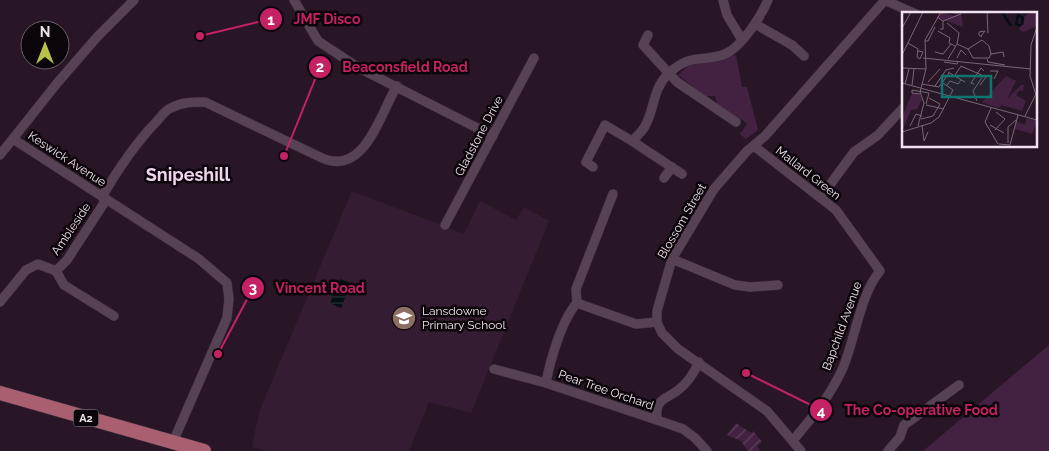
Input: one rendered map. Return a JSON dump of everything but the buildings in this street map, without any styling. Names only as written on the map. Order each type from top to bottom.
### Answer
[{"type":"main road","name":"A2","points":[[0,393],[204,451]]},
{"type":"street","points":[[0,156],[58,82],[98,36],[134,0]]},
{"type":"street","points":[[294,0],[318,41],[359,68],[493,136]]},
{"type":"street","points":[[723,0],[727,15],[742,40]]},
{"type":"street","points":[[632,140],[645,128],[654,96],[668,74],[695,57],[710,58],[726,53],[742,40],[755,24],[768,0]]},
{"type":"street","points":[[885,0],[912,12]]},
{"type":"street","name":"Blossom Street","points":[[657,322],[657,311],[672,259],[714,189],[885,0]]},
{"type":"street","points":[[755,24],[792,45],[804,56]]},
{"type":"street","points":[[648,36],[643,45],[656,57],[668,74],[736,122]]},
{"type":"street","name":"Gladstone Drive","points":[[445,225],[534,58]]},
{"type":"street","name":"Ambleside","points":[[56,271],[67,260],[104,199],[119,167],[137,142],[169,108],[184,102],[205,102],[330,161],[339,162],[350,160],[362,150],[397,86]]},
{"type":"street","points":[[821,197],[854,152],[878,135],[902,109]]},
{"type":"street","points":[[593,167],[586,162],[605,124],[682,174]]},
{"type":"street","name":"Keswick Avenue","points":[[13,139],[199,259],[228,283],[230,299],[227,318],[173,442]]},
{"type":"street","name":"Mallard Green","points":[[754,146],[836,210],[880,271]]},
{"type":"street","points":[[664,178],[672,167]]},
{"type":"street","points":[[613,194],[576,289],[577,303],[636,324],[657,322],[662,333],[678,349],[767,411],[794,440],[801,451]]},
{"type":"street","points":[[672,259],[735,285],[750,287],[778,285]]},
{"type":"street","name":"Ambleside","points":[[0,302],[26,270],[38,264],[56,271],[64,286],[114,316]]},
{"type":"street","name":"Bapchild Avenue","points":[[794,440],[817,412],[842,370],[869,287],[880,271]]},
{"type":"street","name":"Pear Tree Orchard","points":[[546,383],[549,366],[560,335],[577,303]]},
{"type":"street","name":"Pear Tree Orchard","points":[[657,420],[656,411],[660,401],[678,390],[694,372],[698,362]]},
{"type":"street","name":"Pear Tree Orchard","points":[[494,369],[546,383],[683,429],[695,438],[706,451]]},
{"type":"street","points":[[888,451],[900,437],[904,425],[959,385]]},
{"type":"shaded area","points":[[736,55],[742,87],[747,87],[758,130],[746,139],[740,134],[747,124],[744,121],[718,105],[715,96],[705,96],[678,75],[688,66]]},
{"type":"shaded area","name":"Lansdowne Primary School","points":[[352,191],[464,234],[480,201],[516,220],[524,207],[549,221],[471,413],[429,402],[409,451],[267,451],[252,447],[259,412]]},
{"type":"shaded area","points":[[340,279],[351,283],[341,308],[330,303]]},
{"type":"shaded area","points":[[1049,345],[1049,451],[923,451]]},
{"type":"shaded area","points":[[736,423],[751,433],[753,431],[762,442],[757,446],[760,451],[748,451],[741,441],[727,435]]},
{"type":"place","name":"JMF Disco","points":[[200,36]]},
{"type":"place","name":"Beaconsfield Road","points":[[284,156]]},
{"type":"place","name":"Lansdowne Primary School","points":[[404,318]]},
{"type":"place","name":"Vincent Road","points":[[218,354]]},
{"type":"place","name":"The Co-operative Food","points":[[746,373]]},
{"type":"district","name":"Snipeshill","points":[[188,175]]}]
